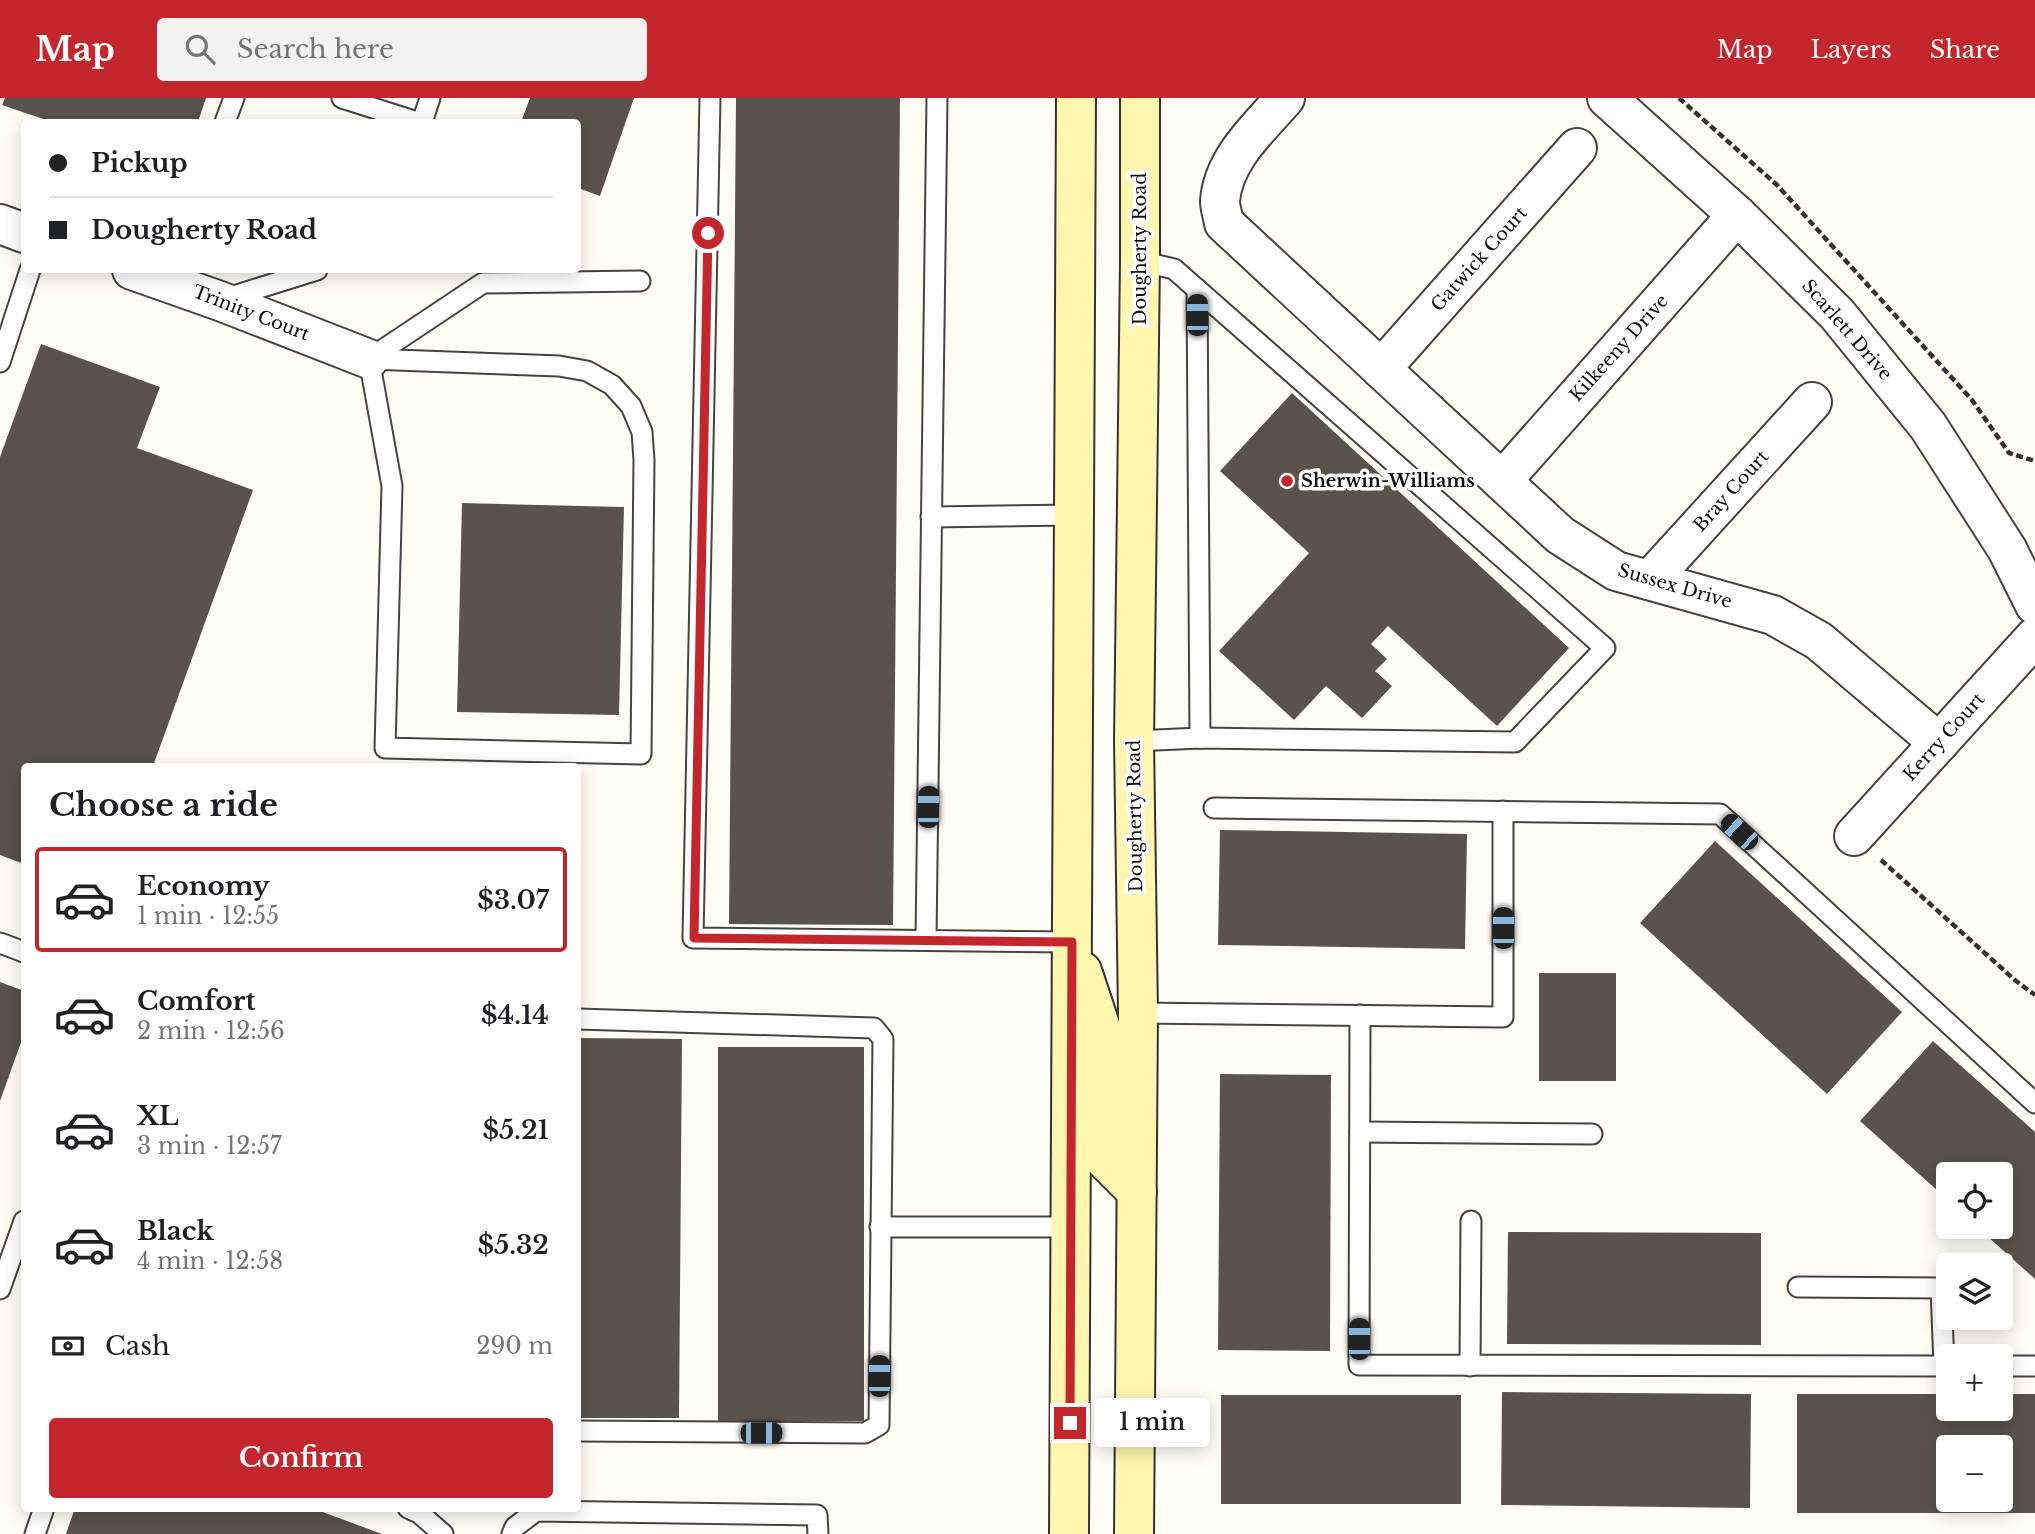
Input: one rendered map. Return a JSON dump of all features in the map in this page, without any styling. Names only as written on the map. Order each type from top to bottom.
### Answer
[{"type":"main road","points":[[1069,1534],[1076,98]]},
{"type":"main road","name":"Dougherty Road","points":[[1134,1534],[1138,1013],[1134,741],[1140,98]]},
{"type":"main road","points":[[1072,942],[1100,1025],[1100,1155],[1137,1192]]},
{"type":"street","name":"Sussex Drive","points":[[1285,98],[1228,168],[1220,202],[1224,223],[1560,535],[1616,571],[1773,615],[1819,641],[1939,743]]},
{"type":"street","name":"Scarlett Drive","points":[[1607,98],[1737,215],[1837,314],[1928,426],[2007,549],[2035,605]]},
{"type":"street","name":"Gatwick Court","points":[[1381,369],[1577,148]]},
{"type":"street","name":"Kilkeeny Drive","points":[[1502,481],[1737,215]]},
{"type":"street","points":[[0,224],[21,232]]},
{"type":"street","name":"Trinity Court","points":[[156,273],[369,359]]},
{"type":"street","name":"Bray Court","points":[[1650,580],[1812,402]]},
{"type":"street","name":"Kerry Court","points":[[1854,836],[2035,637]]},
{"type":"lane","points":[[226,119],[234,98]]},
{"type":"lane","points":[[342,98],[409,119]]},
{"type":"lane","points":[[420,119],[430,98]]},
{"type":"lane","points":[[710,98],[694,938],[1072,942]]},
{"type":"lane","points":[[926,939],[937,98]]},
{"type":"lane","points":[[1134,741],[1200,738],[1515,742],[1605,648],[1174,269],[1140,261]]},
{"type":"lane","points":[[0,362],[29,273]]},
{"type":"lane","points":[[220,300],[307,273]]},
{"type":"lane","points":[[369,359],[483,283],[640,281]]},
{"type":"lane","points":[[1197,289],[1200,738]]},
{"type":"lane","points":[[369,359],[559,366],[587,371],[612,385],[631,406],[642,432],[644,460],[641,754],[385,748],[392,485],[369,359]]},
{"type":"lane","points":[[931,517],[1074,515]]},
{"type":"lane","points":[[1214,808],[1720,814],[2035,1103]]},
{"type":"lane","points":[[1138,1013],[1503,1017],[1503,811]]},
{"type":"lane","points":[[0,943],[21,951]]},
{"type":"lane","points":[[1360,1016],[1359,1365],[1936,1366]]},
{"type":"lane","points":[[581,1019],[874,1028],[883,1039],[879,1425],[865,1433],[581,1431]]},
{"type":"lane","points":[[1360,1132],[1592,1134]]},
{"type":"lane","points":[[1470,1366],[1471,1222]]},
{"type":"lane","points":[[880,1227],[1071,1227]]},
{"type":"lane","points":[[0,1289],[21,1230]]},
{"type":"lane","points":[[1798,1287],[1941,1288],[1945,1344]]},
{"type":"lane","points":[[2013,1366],[2035,1366]]},
{"type":"lane","points":[[35,1534],[43,1512]]},
{"type":"lane","points":[[417,1512],[443,1534]]},
{"type":"lane","points":[[512,1534],[515,1527],[535,1512]]},
{"type":"lane","points":[[581,1512],[817,1515],[818,1534]]},
{"type":"path","points":[[1854,836],[2035,995]]},
{"type":"building","points":[[5,98],[206,98],[199,119],[43,119],[2,105]]},
{"type":"building","points":[[530,98],[634,98],[600,196],[581,189],[581,119],[522,119]]},
{"type":"building","points":[[736,98],[900,98],[893,925],[729,924]]},
{"type":"building","points":[[41,344],[160,387],[137,448],[253,490],[154,763],[21,763],[21,863],[0,855],[0,457]]},
{"type":"building","points":[[1292,393],[1569,648],[1497,726],[1388,626],[1371,644],[1387,659],[1375,671],[1392,686],[1362,718],[1326,686],[1294,720],[1219,651],[1309,553],[1220,471]]},
{"type":"building","points":[[462,503],[624,507],[619,715],[457,712]]},
{"type":"building","points":[[1220,830],[1467,834],[1465,949],[1218,945]]},
{"type":"building","points":[[1715,841],[1902,1012],[1827,1094],[1640,923]]},
{"type":"building","points":[[1539,973],[1616,973],[1616,1081],[1539,1081]]},
{"type":"building","points":[[0,982],[21,990],[21,1042],[0,1101]]},
{"type":"building","points":[[581,1038],[682,1039],[679,1418],[581,1418]]},
{"type":"building","points":[[1933,1041],[2035,1132],[2035,1279],[2013,1259],[2013,1253],[2006,1253],[1990,1239],[2013,1239],[2013,1162],[1936,1162],[1936,1189],[1860,1121]]},
{"type":"building","points":[[718,1047],[864,1047],[864,1421],[718,1421]]},
{"type":"building","points":[[1220,1074],[1331,1075],[1330,1351],[1218,1350]]},
{"type":"building","points":[[1508,1232],[1761,1233],[1761,1345],[1507,1344]]},
{"type":"building","points":[[1502,1392],[1751,1394],[1750,1508],[1501,1505]]},
{"type":"building","points":[[1797,1394],[1936,1394],[1936,1421],[2013,1421],[2013,1394],[2035,1394],[2035,1513],[1797,1513]]},
{"type":"building","points":[[1221,1395],[1461,1395],[1461,1504],[1221,1504]]},
{"type":"building","points":[[74,1512],[323,1512],[382,1534],[66,1534]]},
{"type":"place","name":"Sherwin-Williams","points":[[1287,481]]},
{"type":"route","points":[[708,233],[694,938],[1072,942],[1070,1423]]}]
